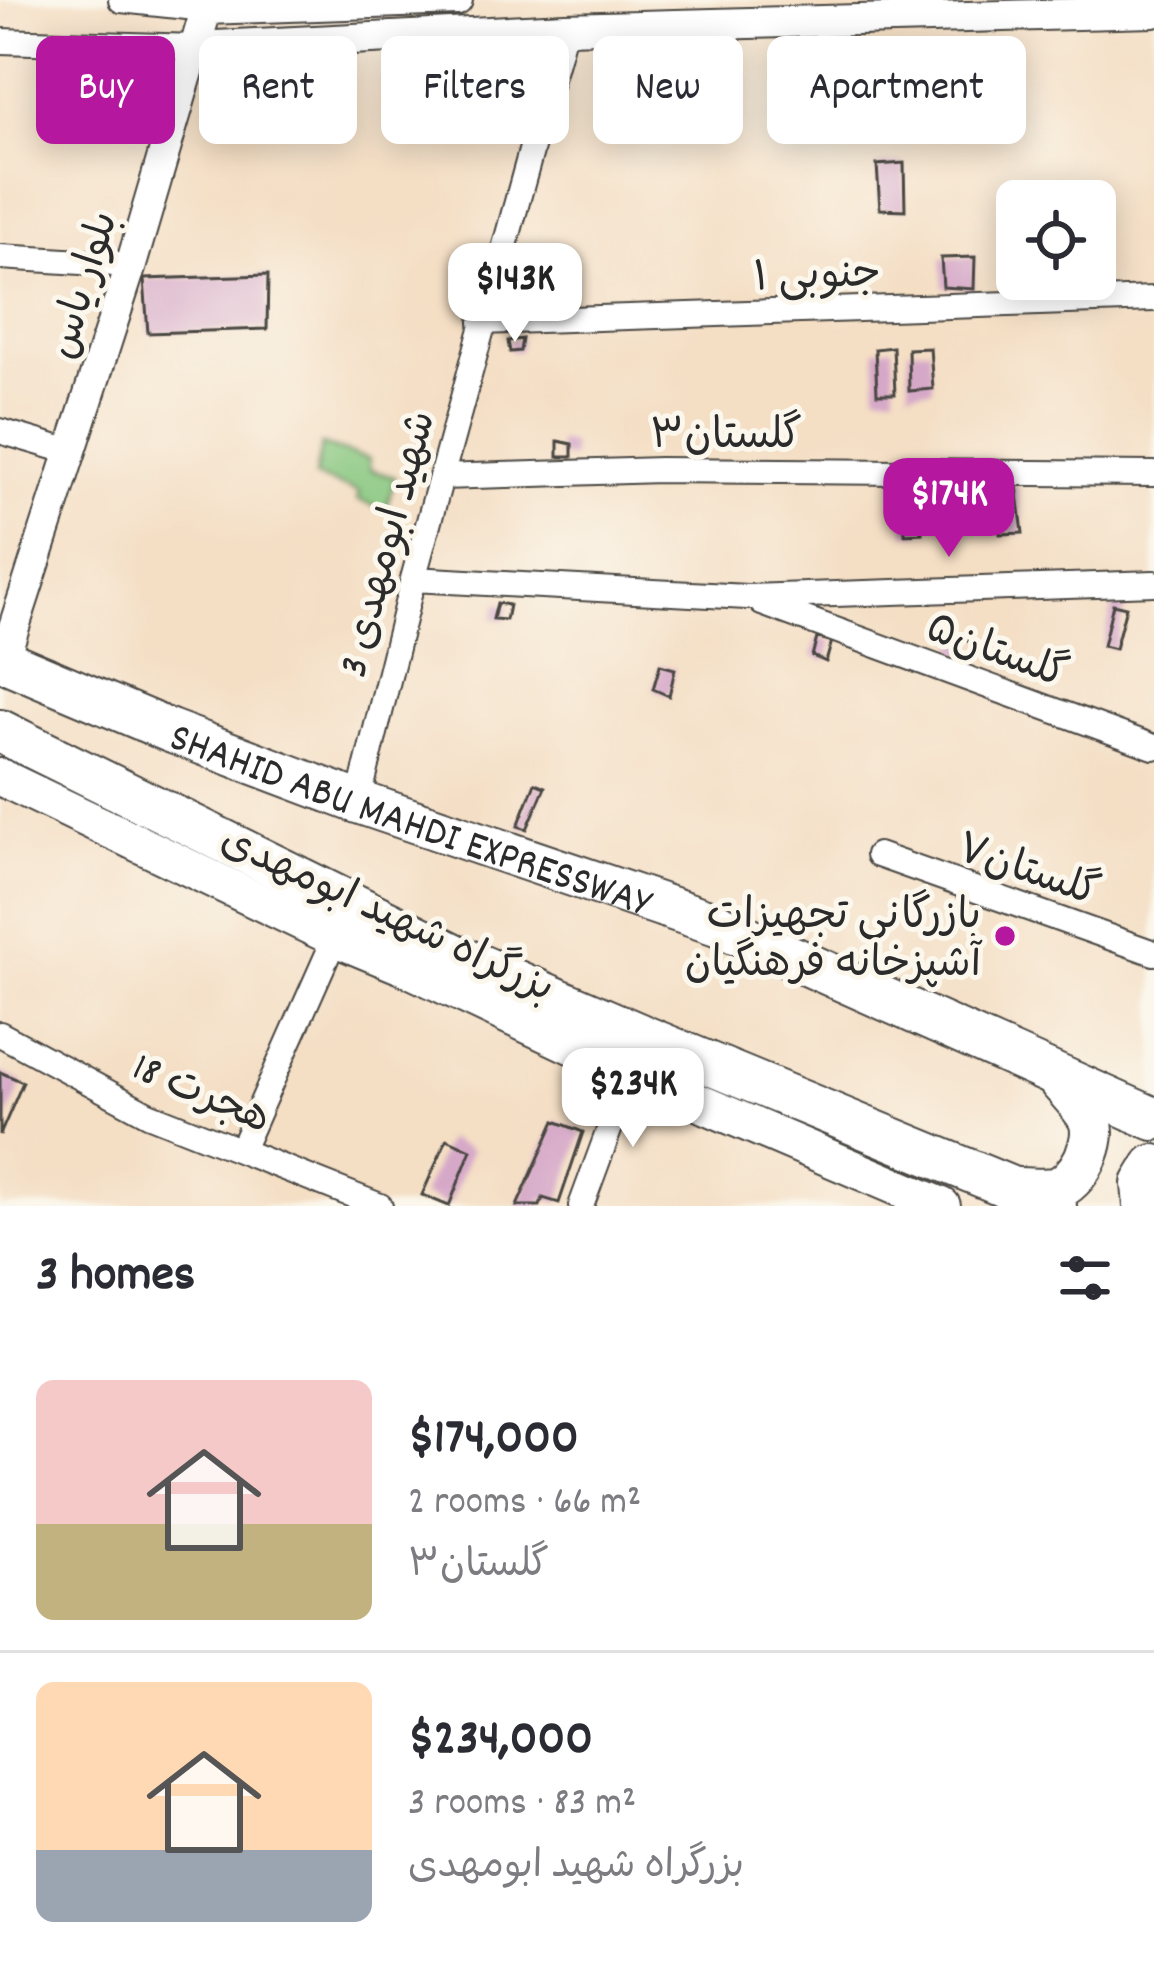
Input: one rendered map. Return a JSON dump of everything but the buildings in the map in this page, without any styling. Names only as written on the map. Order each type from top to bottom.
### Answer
[{"type":"highway","name":"SHAHID ABU MAHDI EXPRESSWAY","points":[[1,660],[358,802],[717,924],[1154,1119]]},
{"type":"highway","name":"SHAHID ABU MAHDI EXPRESSWAY","points":[[0,731],[457,956],[1035,1198]]},
{"type":"highway","points":[[407,968],[457,956]]},
{"type":"highway","points":[[1035,1198],[1058,1189],[1078,1172],[1091,1136],[1091,1121],[1057,1077]]},
{"type":"highway","points":[[1145,1206],[1143,1184],[1154,1166]]},
{"type":"main road","name":"بزرگراه شهید ابومهدی","points":[[0,777],[630,1073],[941,1206]]},
{"type":"street","points":[[121,0],[207,4],[457,0]]},
{"type":"street","name":"بلوار یاس","points":[[1,660],[131,265],[207,4]]},
{"type":"street","points":[[0,41],[196,47],[566,28],[1154,13]]},
{"type":"street","name":"شهید ابومهدی 3","points":[[358,802],[412,579],[566,28]]},
{"type":"street","points":[[0,257],[131,265]]},
{"type":"street","name":"جنوبی ۱","points":[[482,322],[1154,299]]},
{"type":"street","points":[[0,431],[71,452]]},
{"type":"street","name":"گلستان۳","points":[[441,477],[660,470],[1154,474]]},
{"type":"street","points":[[412,579],[747,597],[1154,583]]},
{"type":"street","name":"گلستان۵","points":[[747,597],[1154,747]]},
{"type":"street","name":"گلستان۷","points":[[878,855],[1154,952]]},
{"type":"street","points":[[241,1150],[335,938]]},
{"type":"street","name":"هجرت 18","points":[[0,1034],[148,1114],[380,1206]]},
{"type":"street","points":[[581,1206],[630,1073]]},
{"type":"green space","points":[[321,445],[369,459],[370,470],[395,477],[386,510],[357,500],[359,492],[315,477]]},
{"type":"place","name":"بازرگانی تجهیزات آشپزخانه فرهنگیان","points":[[1005,936]]}]
